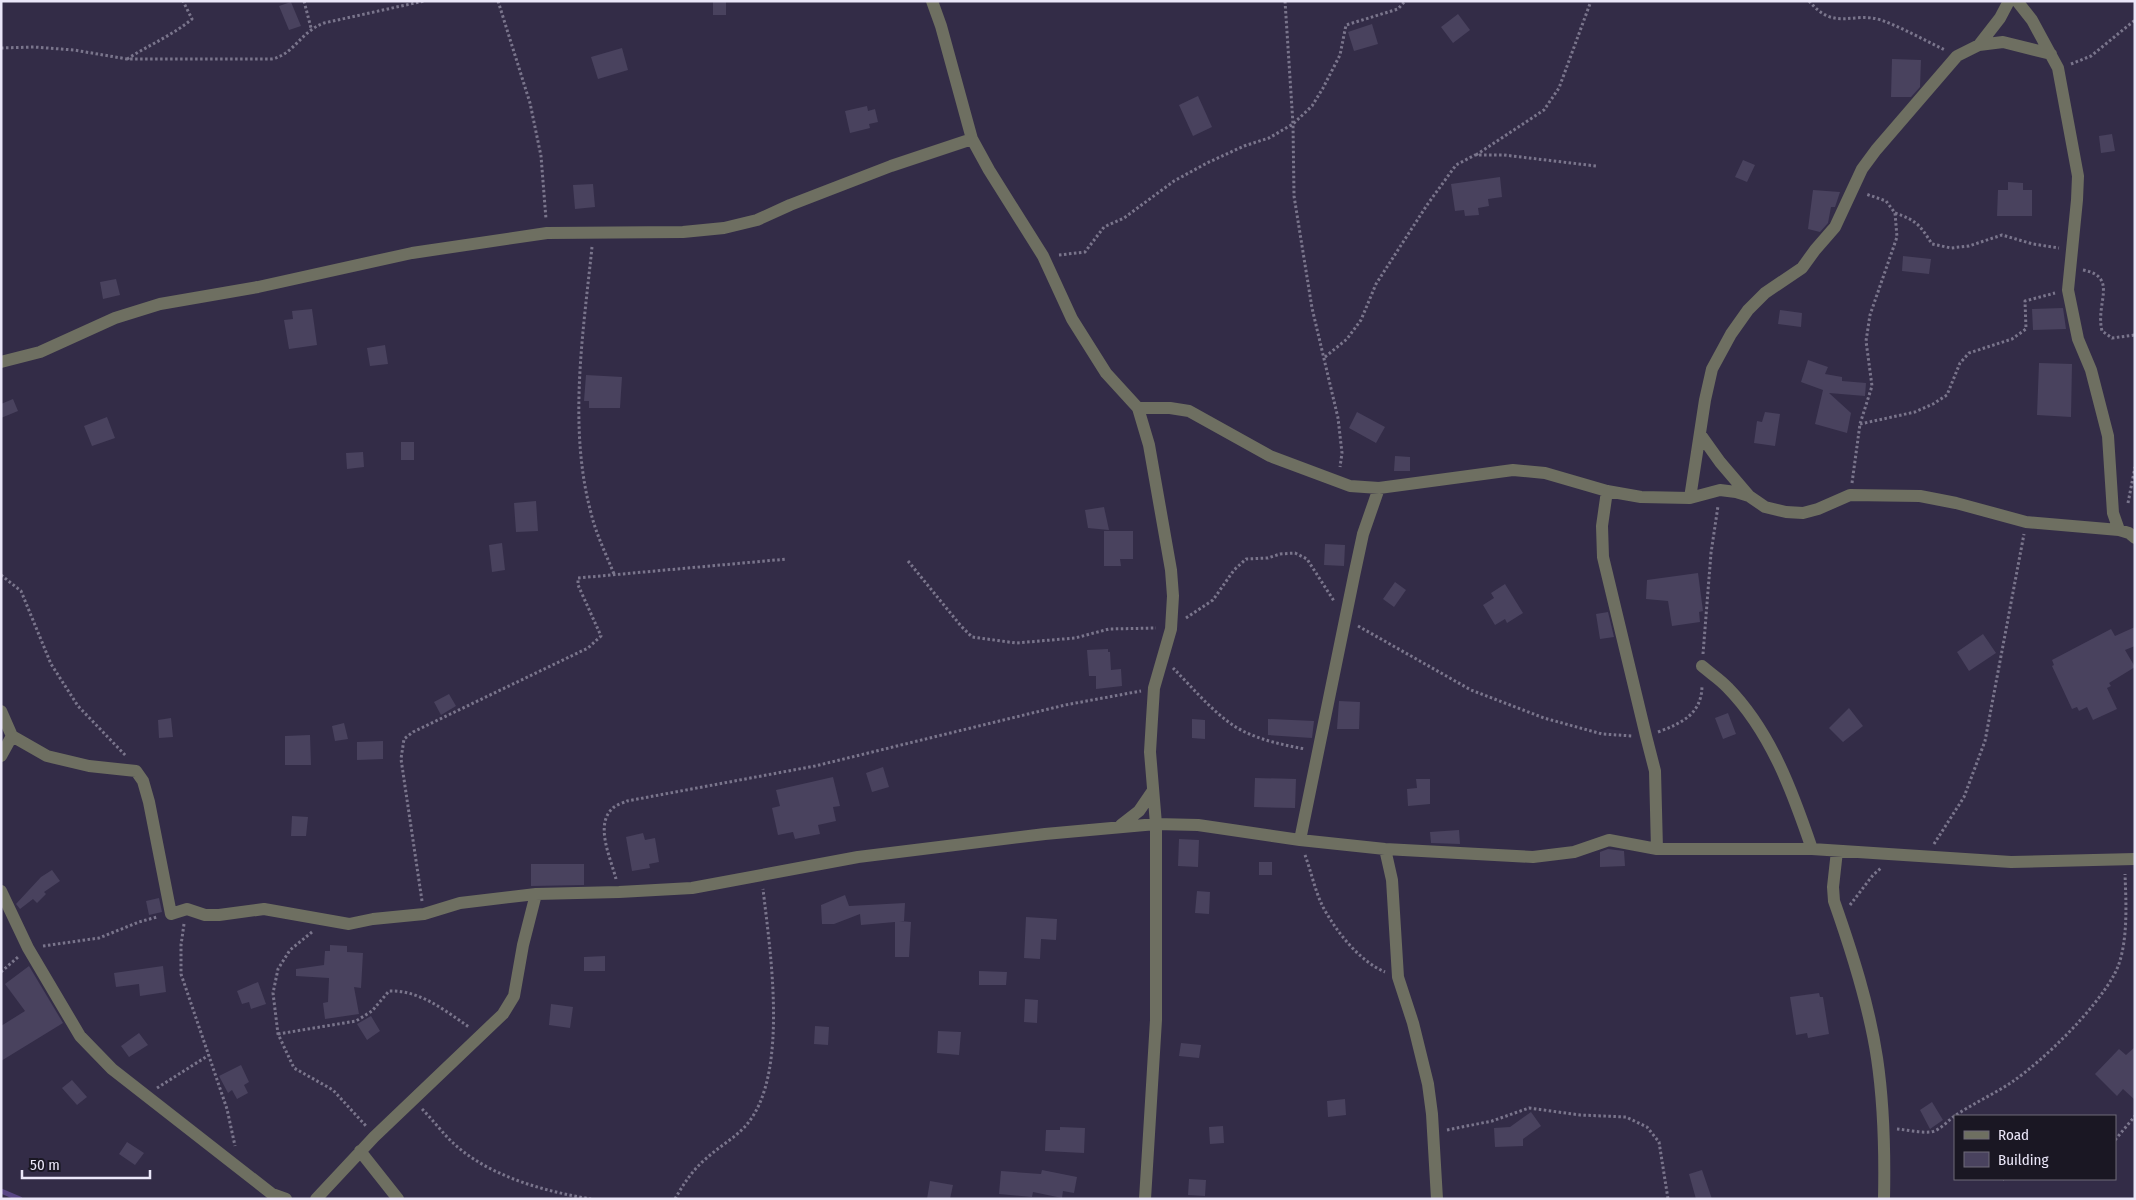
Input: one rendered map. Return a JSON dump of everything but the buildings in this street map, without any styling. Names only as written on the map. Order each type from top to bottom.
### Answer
[{"type":"street","points":[[932,1],[941,26],[972,139],[989,170],[1043,256],[1072,319],[1106,373],[1138,408],[1149,445],[1171,570],[1172,629],[1154,688],[1150,752],[1156,824],[1156,1020],[1145,1199]]},
{"type":"street","points":[[1979,46],[2000,18],[2009,1]]},
{"type":"street","points":[[2018,1],[2032,20],[2058,68],[2078,176],[2077,200],[2070,250],[2068,290],[2078,339],[2091,370],[2108,436],[2113,513],[2119,530]]},
{"type":"street","points":[[1690,498],[1704,400],[1712,369],[1731,334],[1748,310],[1765,293],[1802,268],[1835,227],[1862,169],[1876,150],[1957,56],[1979,46],[2003,42],[2051,54]]},
{"type":"street","points":[[1,362],[40,352],[115,318],[160,304],[258,287],[412,252],[547,232],[683,232],[724,228],[757,220],[790,205],[882,170],[972,139]]},
{"type":"street","points":[[1138,408],[1170,408],[1189,411],[1270,456],[1338,483],[1379,488],[1513,470],[1545,473],[1606,491],[1641,496],[1690,498],[1720,490],[1749,496]]},
{"type":"street","points":[[1700,434],[1720,462],[1749,496],[1765,507],[1786,512],[1803,513],[1818,510],[1850,494],[1920,496],[1956,503],[2026,522],[2119,530],[2129,533],[2135,538]]},
{"type":"street","points":[[1300,840],[1316,752],[1363,534],[1379,488]]},
{"type":"street","points":[[1606,491],[1602,526],[1602,558],[1655,771],[1657,849]]},
{"type":"street","points":[[1702,666],[1728,688],[1756,723],[1781,767],[1812,849]]},
{"type":"street","points":[[1,711],[12,736],[47,756],[71,763],[136,772],[142,781],[149,802],[171,914],[187,908],[212,915],[264,909],[349,924],[372,919],[424,914],[460,903],[536,894],[692,888],[858,857],[1121,825],[1156,824],[1198,825],[1300,840],[1385,848],[1534,857],[1574,852],[1610,840],[1657,849],[1812,849],[2011,862],[2129,859]]},
{"type":"street","points":[[1,756],[12,736]]},
{"type":"street","points":[[1121,825],[1139,811],[1152,792]]},
{"type":"street","points":[[1385,848],[1392,880],[1398,977],[1413,1023],[1428,1084],[1437,1199]]},
{"type":"street","points":[[1836,851],[1833,887],[1869,1020],[1877,1058],[1884,1128],[1884,1199]]},
{"type":"street","points":[[1,891],[28,948],[80,1036],[112,1069],[272,1194],[286,1199]]},
{"type":"street","points":[[316,1199],[374,1137],[482,1036],[502,1014],[514,996],[523,945],[536,894]]},
{"type":"street","points":[[360,1152],[398,1199]]},
{"type":"path","points":[[127,59],[160,38],[175,33],[192,19],[182,1]]},
{"type":"path","points":[[304,1],[311,28]]},
{"type":"path","points":[[1,48],[34,47],[74,50],[127,59],[279,58],[311,28],[343,18],[424,1]]},
{"type":"path","points":[[498,1],[530,103],[541,156],[547,232]]},
{"type":"path","points":[[1285,1],[1293,124],[1294,196],[1303,260],[1338,418],[1342,454],[1338,483]]},
{"type":"path","points":[[1043,256],[1085,252],[1104,227],[1124,218],[1174,181],[1244,146],[1278,134],[1293,124],[1312,106],[1323,88],[1340,55],[1346,25],[1398,9],[1405,1]]},
{"type":"path","points":[[1325,357],[1347,339],[1360,320],[1376,284],[1456,165],[1475,155],[1544,110],[1559,88],[1591,1]]},
{"type":"path","points":[[1809,1],[1831,18],[1842,20],[1869,17],[1881,20],[1957,56]]},
{"type":"path","points":[[2058,68],[2091,56],[2135,20]]},
{"type":"path","points":[[1475,155],[1504,155],[1596,166]]},
{"type":"path","points":[[1850,192],[1873,196],[1886,201],[1894,213],[1897,237],[1870,314],[1866,341],[1872,386],[1860,424],[1850,494]]},
{"type":"path","points":[[1894,213],[1910,218],[1919,224],[1932,244],[1951,248],[1969,246],[2002,235],[2033,244],[2070,250]]},
{"type":"path","points":[[593,231],[582,340],[579,441],[591,514],[614,574]]},
{"type":"path","points":[[2070,268],[2099,275],[2102,279],[2104,286],[2100,312],[2102,332],[2112,338],[2135,335]]},
{"type":"path","points":[[1860,424],[1915,412],[1947,395],[1960,363],[1968,353],[2012,340],[2026,329],[2025,301],[2068,290]]},
{"type":"path","points":[[2128,504],[2135,468]]},
{"type":"path","points":[[908,561],[972,637],[1016,642],[1075,638],[1109,629],[1172,629],[1212,600],[1234,570],[1246,559],[1268,558],[1280,554],[1295,553],[1307,559],[1345,619],[1471,690],[1544,718],[1602,734],[1646,736],[1676,725],[1693,714],[1702,695],[1702,666],[1711,553],[1720,490]]},
{"type":"path","points":[[1926,856],[1964,797],[1985,741],[2026,522]]},
{"type":"path","points":[[424,914],[401,758],[404,739],[412,732],[588,648],[601,636],[577,580],[583,577],[787,558]]},
{"type":"path","points":[[1,575],[21,592],[51,664],[78,706],[124,753],[136,772]]},
{"type":"path","points":[[1164,658],[1211,707],[1243,731],[1267,741],[1316,752]]},
{"type":"path","points":[[619,892],[604,834],[607,817],[613,808],[627,801],[815,766],[1065,705],[1154,688]]},
{"type":"path","points":[[1300,840],[1323,906],[1346,940],[1372,966],[1398,977]]},
{"type":"path","points":[[1840,916],[1873,875],[1903,855]]},
{"type":"path","points":[[1956,1115],[2012,1082],[2051,1050],[2089,1009],[2115,974],[2125,938],[2129,859]]},
{"type":"path","points":[[676,1199],[685,1182],[707,1158],[749,1122],[761,1098],[771,1068],[773,1035],[771,959],[761,876]]},
{"type":"path","points":[[187,908],[180,945],[181,974],[227,1110],[240,1168]]},
{"type":"path","points":[[1,972],[28,948],[99,938],[138,922],[171,914]]},
{"type":"path","points":[[324,921],[290,950],[278,969],[273,993],[278,1034],[294,1068],[333,1090],[374,1137]]},
{"type":"path","points":[[278,1034],[356,1021],[372,1012],[388,991],[404,990],[424,998],[482,1036]]},
{"type":"path","points":[[146,1095],[210,1056]]},
{"type":"path","points":[[413,1099],[451,1141],[476,1160],[516,1180],[561,1194],[591,1199]]},
{"type":"path","points":[[1432,1134],[1460,1125],[1492,1121],[1529,1108],[1580,1115],[1626,1117],[1647,1127],[1659,1142],[1668,1199]]},
{"type":"path","points":[[1884,1128],[1932,1132],[1954,1116]]},
{"type":"path","points":[[2116,1139],[2135,1116]]},
{"type":"waterway","points":[[1,1191],[20,1199]]}]
